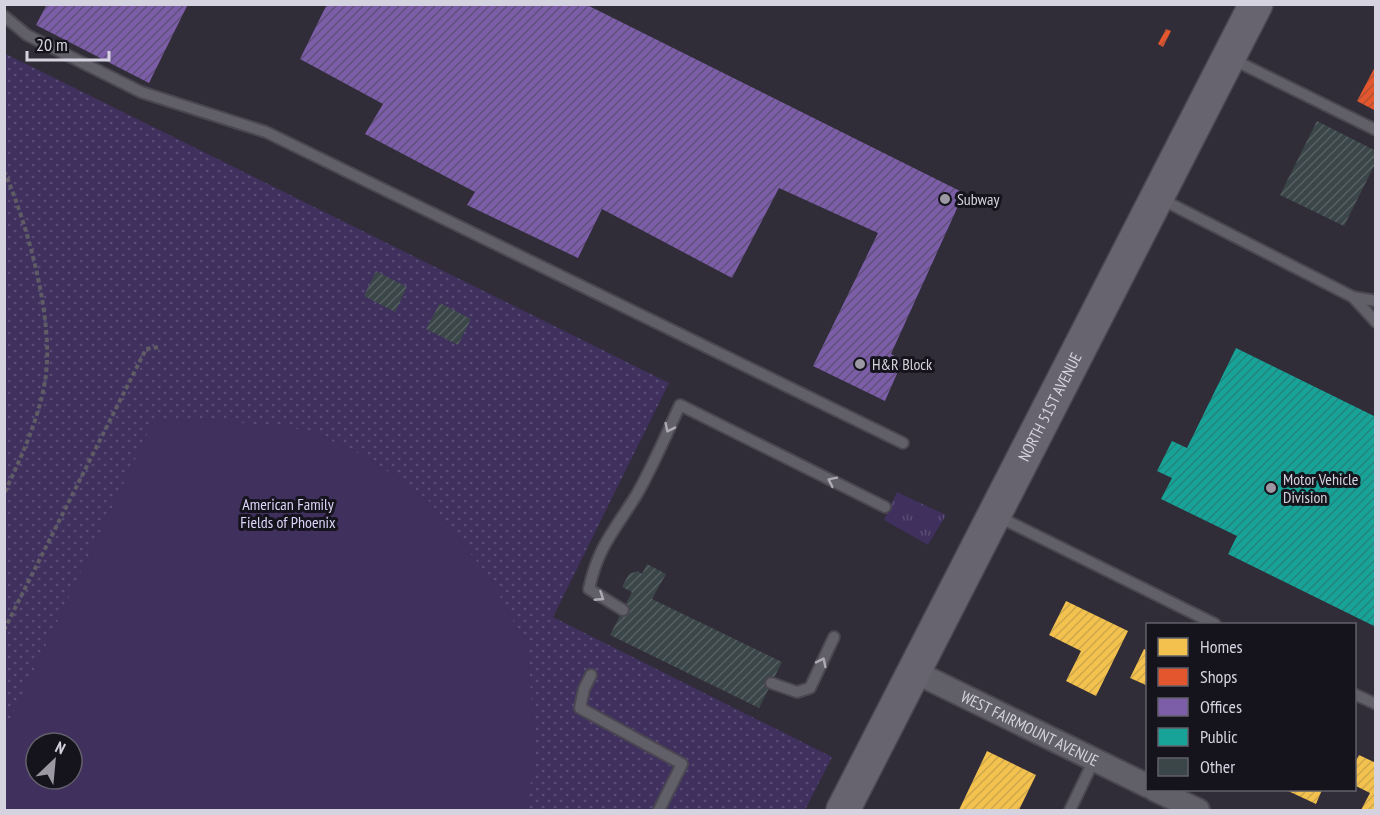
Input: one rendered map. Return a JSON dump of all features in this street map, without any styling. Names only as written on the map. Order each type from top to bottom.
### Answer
[{"type":"main road","name":"NORTH 51ST AVENUE","points":[[843,810],[1159,198],[1256,4]]},
{"type":"street","name":"WEST FAIRMOUNT AVENUE","points":[[913,671],[1146,785]]},
{"type":"street","points":[[1159,791],[1198,810]]},
{"type":"lane","points":[[4,16],[27,35],[141,92],[266,132],[903,443]]},
{"type":"lane","points":[[1229,58],[1376,130]]},
{"type":"lane","points":[[1159,198],[1353,297],[1376,301]]},
{"type":"lane","points":[[1353,297],[1376,322]]},
{"type":"lane","points":[[623,610],[589,589],[593,569],[600,550],[637,493],[680,405],[885,507]]},
{"type":"lane","points":[[994,515],[1213,623]]},
{"type":"lane","points":[[771,683],[797,692],[810,688],[834,637]]},
{"type":"lane","points":[[591,675],[579,708],[682,764],[659,810]]},
{"type":"lane","points":[[1356,695],[1376,704]]},
{"type":"lane","points":[[1070,810],[1094,760]]},
{"type":"path","points":[[4,171],[29,234],[46,334],[45,380],[33,432],[4,494]]},
{"type":"path","points":[[4,630],[146,349],[159,347]]},
{"type":"green space","name":"American Family Fields of Phoenix","points":[[4,53],[669,383],[553,617],[832,757],[805,810],[5,810]]},
{"type":"green space","points":[[206,419],[308,430],[369,458],[428,500],[490,578],[527,646],[536,752],[526,810],[5,810],[5,730],[153,422]]},
{"type":"green space","points":[[897,492],[946,515],[928,545],[884,520]]},
{"type":"building: Homes","points":[[1066,601],[1128,631],[1096,696],[1066,681],[1081,651],[1049,635]]},
{"type":"building: Homes","points":[[1144,649],[1146,650],[1146,685],[1130,678]]},
{"type":"building: Homes","points":[[987,751],[1036,775],[1019,810],[959,810]]},
{"type":"building: Homes","points":[[1359,755],[1376,763],[1376,810],[1361,810],[1370,793],[1356,786],[1356,760]]},
{"type":"building: Homes","points":[[1288,791],[1322,791],[1316,804]]},
{"type":"building: Shops","points":[[1166,29],[1171,31],[1163,47],[1158,44]]},
{"type":"building: Shops","points":[[1376,65],[1376,111],[1357,101]]},
{"type":"building: Offices","points":[[47,4],[188,4],[149,83],[36,25]]},
{"type":"building: Offices","points":[[327,4],[585,4],[964,193],[891,354],[903,360],[885,401],[813,366],[878,233],[779,188],[732,278],[602,209],[578,258],[467,205],[475,192],[365,134],[383,104],[300,59]]},
{"type":"building: Public","name":"Motor Vehicle Division","points":[[1236,348],[1376,417],[1376,627],[1228,554],[1237,536],[1161,499],[1172,478],[1157,471],[1172,441],[1187,448]]},
{"type":"building: Other","points":[[1317,121],[1376,151],[1376,162],[1344,226],[1280,195]]},
{"type":"building: Other","points":[[376,271],[407,287],[395,312],[364,296]]},
{"type":"building: Other","points":[[440,303],[471,319],[458,345],[426,329]]},
{"type":"building: Other","points":[[647,564],[666,574],[652,599],[782,662],[759,708],[610,635],[632,592],[622,587],[629,574],[638,571],[642,574]]},
{"type":"place","name":"Subway","points":[[945,199]]},
{"type":"place","name":"H&R Block","points":[[860,364]]},
{"type":"place","name":"Motor Vehicle Division","points":[[1271,488]]}]
